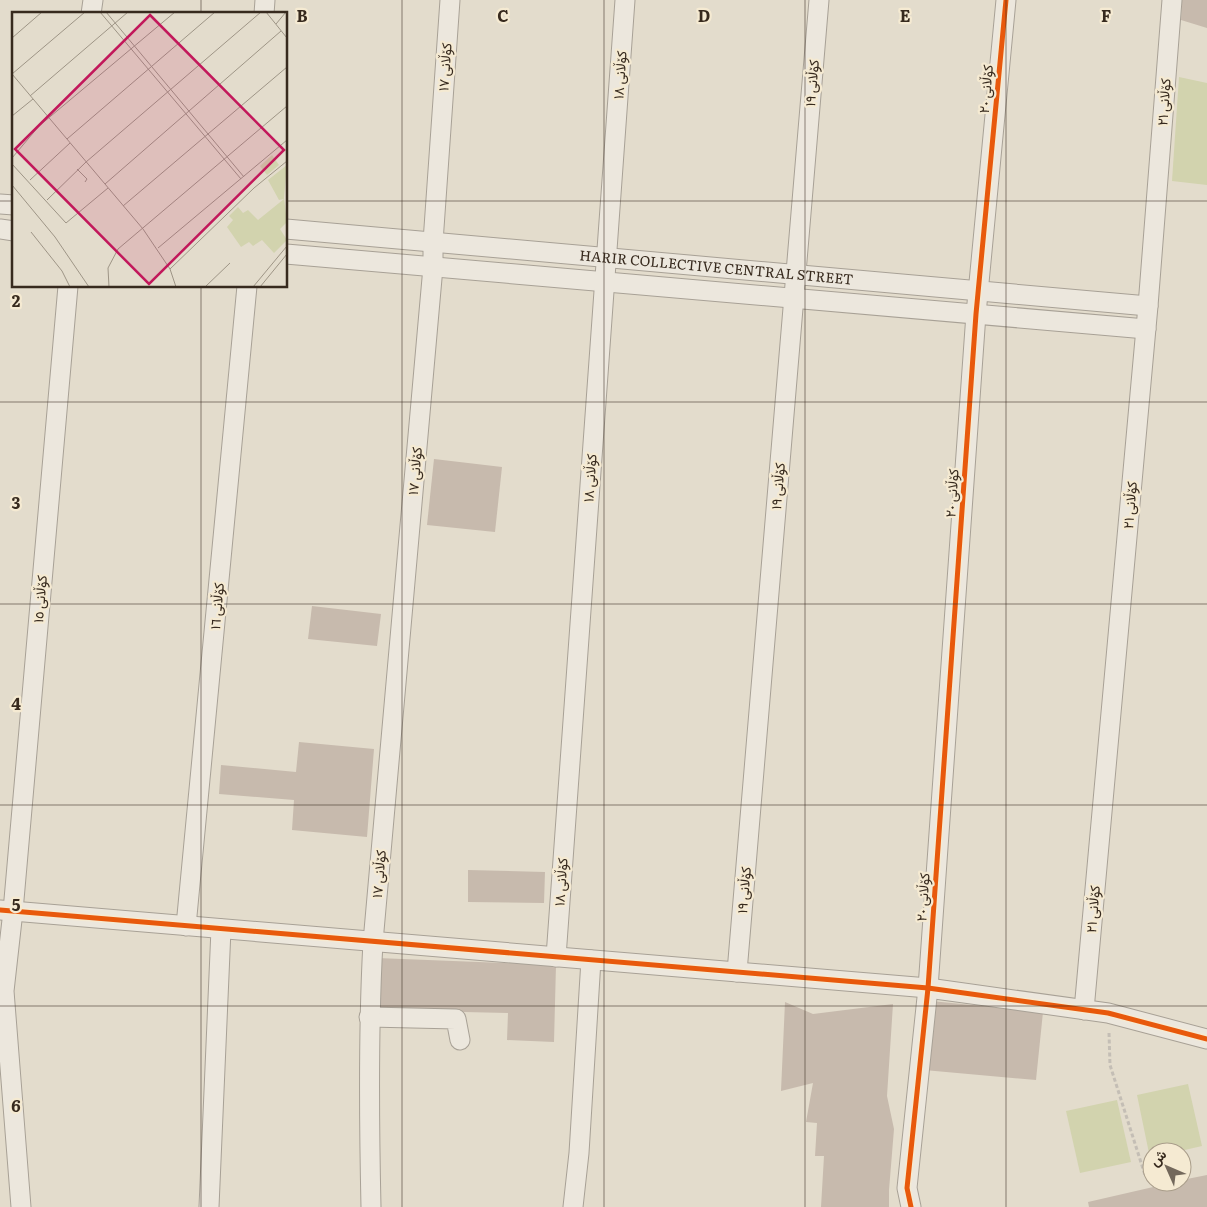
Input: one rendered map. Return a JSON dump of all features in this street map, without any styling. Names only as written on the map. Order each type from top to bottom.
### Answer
[{"type":"street","name":"کۆڵانی ١٧","points":[[371,1207],[368,1110],[369,1017],[373,942],[433,267],[432,242],[450,0]]},
{"type":"street","name":"کۆڵانی ١٨","points":[[556,957],[625,0]]},
{"type":"street","name":"کۆڵانی ١٩","points":[[737,972],[819,0]]},
{"type":"street","name":"کۆڵانی ٢٠","points":[[911,1207],[907,1188],[928,988],[976,314],[1006,0]]},
{"type":"street","name":"کۆڵانی ٢١","points":[[1084,1010],[1146,329],[1172,0]]},
{"type":"street","name":"HARIR COLLECTIVE CENTRAL STREET","points":[[288,229],[1148,306]]},
{"type":"street","name":"HARIR COLLECTIVE CENTRAL STREET","points":[[288,254],[1146,329]]},
{"type":"street","name":"کۆڵانی ١٥","points":[[21,1207],[4,991],[6,911],[68,288]]},
{"type":"street","name":"کۆڵانی ١٦","points":[[186,926],[247,288]]},
{"type":"street","points":[[6,911],[928,988],[1108,1013],[1207,1039]]},
{"type":"street","points":[[209,1207],[220,929]]},
{"type":"street","points":[[573,1207],[579,1153],[591,960]]},
{"type":"street","points":[[369,1017],[456,1019],[460,1040]]},
{"type":"path","points":[[1108,1013],[1110,1065],[1142,1165]]},
{"type":"green space","points":[[1179,77],[1207,83],[1207,185],[1172,181]]},
{"type":"green space","points":[[1188,1084],[1202,1146],[1192,1148],[1192,1142],[1147,1142],[1137,1095]]},
{"type":"green space","points":[[1117,1100],[1131,1162],[1080,1173],[1066,1111]]},
{"type":"building","points":[[1182,0],[1207,0],[1207,28],[1181,20]]},
{"type":"building","points":[[434,459],[502,467],[495,532],[427,525]]},
{"type":"building","points":[[312,606],[381,614],[377,646],[308,639]]},
{"type":"building","points":[[299,742],[374,749],[367,837],[292,830],[294,800],[219,794],[221,765],[296,772]]},
{"type":"building","points":[[468,870],[545,872],[544,903],[468,902]]},
{"type":"building","points":[[377,958],[556,965],[554,1042],[507,1040],[508,1013],[375,1010]]},
{"type":"building","points":[[931,1001],[1043,1012],[1036,1080],[924,1070]]},
{"type":"building","points":[[785,1002],[813,1014],[893,1004],[887,1096],[894,1129],[889,1207],[821,1207],[824,1156],[815,1156],[817,1123],[806,1122],[813,1083],[781,1091]]},
{"type":"building","points":[[1207,1175],[1207,1207],[1089,1207],[1088,1202],[1142,1190],[1142,1192],[1192,1192],[1192,1178]]},
{"type":"cycle path","points":[[911,1207],[907,1188],[928,988],[976,314],[1006,0]]},
{"type":"cycle path","points":[[0,910],[928,988],[1108,1013],[1207,1039]]}]
